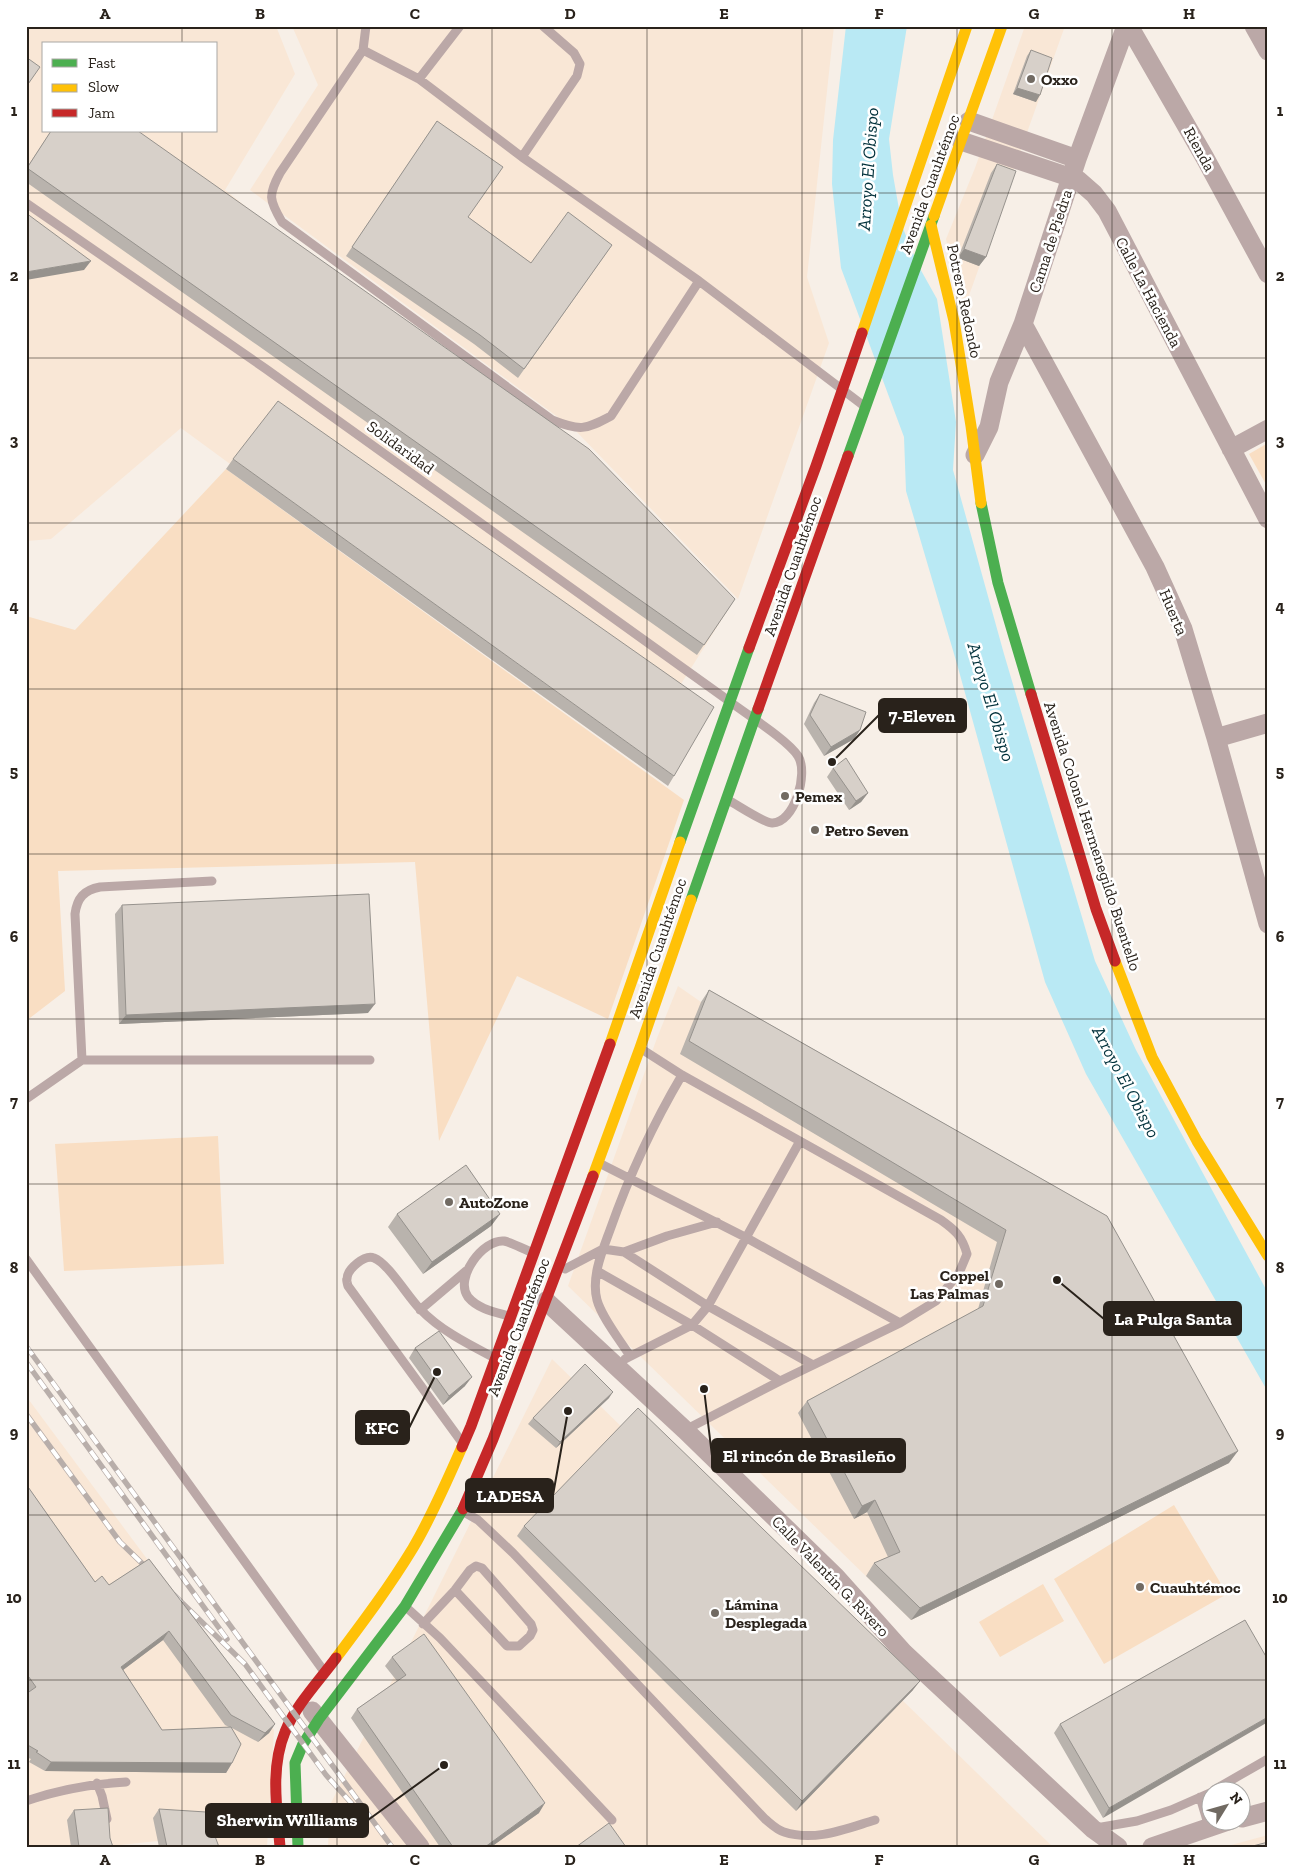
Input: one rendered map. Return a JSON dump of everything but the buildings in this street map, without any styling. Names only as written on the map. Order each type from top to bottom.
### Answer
[{"type":"main road","name":"Avenida Cuauhtémoc","points":[[280,1847],[275,1772],[279,1746],[288,1724],[325,1672],[434,1559],[451,1504],[463,1444],[496,1358],[516,1319],[533,1253],[613,1035],[729,701],[816,466],[967,26]]},
{"type":"main road","name":"Avenida Cuauhtémoc","points":[[298,1847],[295,1763],[303,1744],[396,1598],[414,1546],[451,1504],[493,1439],[538,1305],[556,1274],[640,1048],[726,799],[932,227],[1002,26]]},
{"type":"main road","name":"Potrero Redondo","points":[[911,188],[932,227],[964,373],[980,426]]},
{"type":"main road","name":"Avenida Colonel Hermenegildo Buentello","points":[[975,455],[981,506],[998,583],[1096,909],[1116,965],[1152,1057],[1197,1141],[1268,1256]]},
{"type":"main road","points":[[538,1305],[540,1290],[538,1277],[546,1248],[543,1226]]},
{"type":"main road","points":[[414,1546],[434,1559]]},
{"type":"street","name":"Cama de Piedra","points":[[975,455],[980,426],[1023,324],[1077,159],[1127,26]]},
{"type":"street","name":"Rienda","points":[[1127,26],[1205,158],[1268,274]]},
{"type":"street","points":[[1254,26],[1268,51]]},
{"type":"street","points":[[969,121],[1077,159]]},
{"type":"street","name":"Calle La Hacienda","points":[[961,141],[1078,180],[1087,187],[1107,211],[1268,519]]},
{"type":"street","name":"Huerta","points":[[1023,324],[1155,567],[1183,629],[1216,738],[1268,924]]},
{"type":"street","points":[[1231,448],[1268,429]]},
{"type":"street","points":[[1216,738],[1268,723]]},
{"type":"street","name":"Calle Valentín G. Rivero","points":[[538,1305],[622,1360],[685,1430],[836,1577],[904,1653],[1093,1828],[1118,1847]]},
{"type":"street","points":[[304,1702],[420,1847]]},
{"type":"street","points":[[1252,1815],[1268,1810]]},
{"type":"street","points":[[1152,1847],[1202,1829]]},
{"type":"lane","points":[[366,26],[364,50],[271,188],[272,205],[282,222],[552,420],[573,429],[593,426],[611,416],[699,281]]},
{"type":"lane","points":[[420,79],[460,26]]},
{"type":"lane","points":[[522,157],[577,76],[580,64],[574,53],[543,26]]},
{"type":"lane","points":[[364,50],[420,79],[522,157],[699,281],[866,407]]},
{"type":"lane","name":"Solidaridad","points":[[26,203],[266,369],[729,701],[787,744],[798,756],[802,764],[802,776],[788,817],[780,822],[770,824],[726,799]]},
{"type":"lane","points":[[82,1060],[75,914],[76,904],[82,895],[90,889],[100,887],[212,881]]},
{"type":"lane","points":[[640,1048],[682,1075],[941,1220],[963,1240],[967,1254],[958,1273],[936,1301],[900,1323],[780,1381],[685,1430]]},
{"type":"lane","points":[[26,1099],[82,1060],[370,1060]]},
{"type":"lane","points":[[682,1075],[655,1124],[630,1179],[597,1271],[597,1301],[622,1360],[692,1325],[708,1306],[800,1141]]},
{"type":"lane","points":[[598,1162],[717,1222],[900,1323]]},
{"type":"lane","points":[[624,1252],[668,1236],[717,1222]]},
{"type":"lane","points":[[420,1310],[466,1271],[480,1253],[495,1243],[504,1241],[533,1253]]},
{"type":"lane","points":[[556,1274],[604,1249],[624,1252],[708,1306],[813,1365]]},
{"type":"lane","points":[[463,1444],[348,1286],[346,1279],[349,1271],[368,1257],[374,1257],[382,1263],[420,1310],[468,1344],[496,1358]]},
{"type":"lane","points":[[26,1259],[325,1672]]},
{"type":"lane","points":[[466,1271],[463,1285],[468,1296],[479,1306],[516,1319]]},
{"type":"lane","points":[[597,1271],[692,1325],[780,1381]]},
{"type":"lane","points":[[451,1504],[478,1520],[513,1553],[765,1819],[782,1832],[806,1837],[828,1835],[875,1820]]},
{"type":"lane","points":[[423,1624],[455,1590],[470,1570],[476,1566],[482,1568],[531,1624],[533,1630],[530,1636],[519,1646],[507,1646],[455,1590]]},
{"type":"lane","points":[[396,1598],[440,1638],[612,1820]]},
{"type":"lane","points":[[1232,1780],[1268,1759]]},
{"type":"lane","points":[[26,1801],[97,1784],[126,1782]]},
{"type":"lane","points":[[97,1784],[106,1812],[108,1829]]},
{"type":"lane","points":[[1093,1828],[1137,1821],[1171,1810],[1200,1797],[1202,1804]]},
{"type":"shaded area","points":[[26,26],[276,26],[295,74],[225,190],[561,458],[729,608],[633,760],[181,428],[51,539],[26,541]]},
{"type":"shaded area","points":[[292,26],[834,26],[807,277],[829,343],[738,599],[574,429],[250,190],[318,85]]},
{"type":"shaded area","points":[[1025,26],[1065,26],[966,304],[960,300],[946,239],[975,168]]},
{"type":"shaded area","points":[[1268,443],[1268,488],[1249,454]]},
{"type":"shaded area","points":[[226,469],[684,800],[608,1019],[517,976],[439,1141],[415,862],[58,871],[65,991],[26,1021],[26,616],[75,630]]},
{"type":"shaded area","points":[[678,986],[701,1002],[1098,1228],[1229,1463],[911,1620],[568,1286],[657,1038]]},
{"type":"shaded area","points":[[218,1136],[224,1264],[64,1271],[55,1144]]},
{"type":"shaded area","points":[[552,1359],[1053,1847],[328,1847],[330,1805]]},
{"type":"shaded area","points":[[26,1396],[274,1730],[267,1847],[159,1847],[158,1841],[101,1847],[31,1847],[26,1841]]},
{"type":"shaded area","name":"Cuauhtémoc","points":[[1174,1505],[1227,1594],[1104,1664],[1054,1579]]},
{"type":"shaded area","points":[[1043,1584],[1064,1621],[1000,1657],[979,1622]]},
{"type":"shaded area","points":[[1268,1835],[1268,1847],[1224,1847]]},
{"type":"water","name":"Arroyo El Obispo","points":[[846,26],[907,26],[889,139],[902,226],[918,265],[937,299],[956,422],[953,470],[1004,654],[1095,961],[1136,1050],[1268,1293],[1268,1392],[1086,1074],[1045,982],[957,664],[906,491],[904,437],[841,268],[832,184],[833,140]]},
{"type":"railway","points":[[26,1346],[392,1847]]},
{"type":"railway","points":[[26,1362],[227,1639]]},
{"type":"railway","points":[[26,1414],[120,1542],[151,1572]]},
{"type":"railway","points":[[174,1595],[245,1664],[326,1775],[354,1806]]},
{"type":"traffic: fast","points":[[848,456],[934,216]]},
{"type":"traffic: fast","points":[[981,503],[998,583],[1031,694]]},
{"type":"traffic: fast","points":[[680,842],[749,648]]},
{"type":"traffic: fast","points":[[691,900],[758,709]]},
{"type":"traffic: fast","points":[[298,1847],[295,1763],[303,1744],[319,1719],[405,1606],[463,1509]]},
{"type":"traffic: slow","points":[[862,333],[967,26]]},
{"type":"traffic: slow","points":[[934,216],[1002,26]]},
{"type":"traffic: slow","points":[[931,225],[954,321],[981,503]]},
{"type":"traffic: slow","points":[[610,1044],[680,842]]},
{"type":"traffic: slow","points":[[593,1176],[691,900]]},
{"type":"traffic: slow","points":[[1115,961],[1152,1057],[1197,1141],[1268,1256]]},
{"type":"traffic: slow","points":[[336,1658],[386,1590],[413,1548],[433,1511],[462,1447]]},
{"type":"traffic: jam","points":[[749,648],[816,466],[862,333]]},
{"type":"traffic: jam","points":[[758,709],[848,456]]},
{"type":"traffic: jam","points":[[1031,694],[1096,909],[1115,961]]},
{"type":"traffic: jam","points":[[462,1447],[610,1044]]},
{"type":"traffic: jam","points":[[463,1509],[493,1439],[593,1176]]},
{"type":"traffic: jam","points":[[280,1847],[276,1803],[276,1774],[280,1746],[289,1722],[336,1658]]},
{"type":"place","name":"Oxxo","points":[[1031,79]]},
{"type":"place","name":"7-Eleven","points":[[832,762]]},
{"type":"place","name":"Pemex","points":[[785,796]]},
{"type":"place","name":"Petro Seven","points":[[815,830]]},
{"type":"place","name":"AutoZone","points":[[449,1202]]},
{"type":"place","name":"La Pulga Santa","points":[[1057,1280]]},
{"type":"place","name":"Coppel Las Palmas","points":[[999,1284]]},
{"type":"place","name":"KFC","points":[[437,1372]]},
{"type":"place","name":"El rincón de Brasileño","points":[[704,1389]]},
{"type":"place","name":"LADESA","points":[[568,1411]]},
{"type":"place","name":"Cuauhtémoc","points":[[1140,1587]]},
{"type":"place","name":"Lámina Desplegada","points":[[715,1613]]},
{"type":"place","name":"Sherwin Williams","points":[[444,1765]]}]
